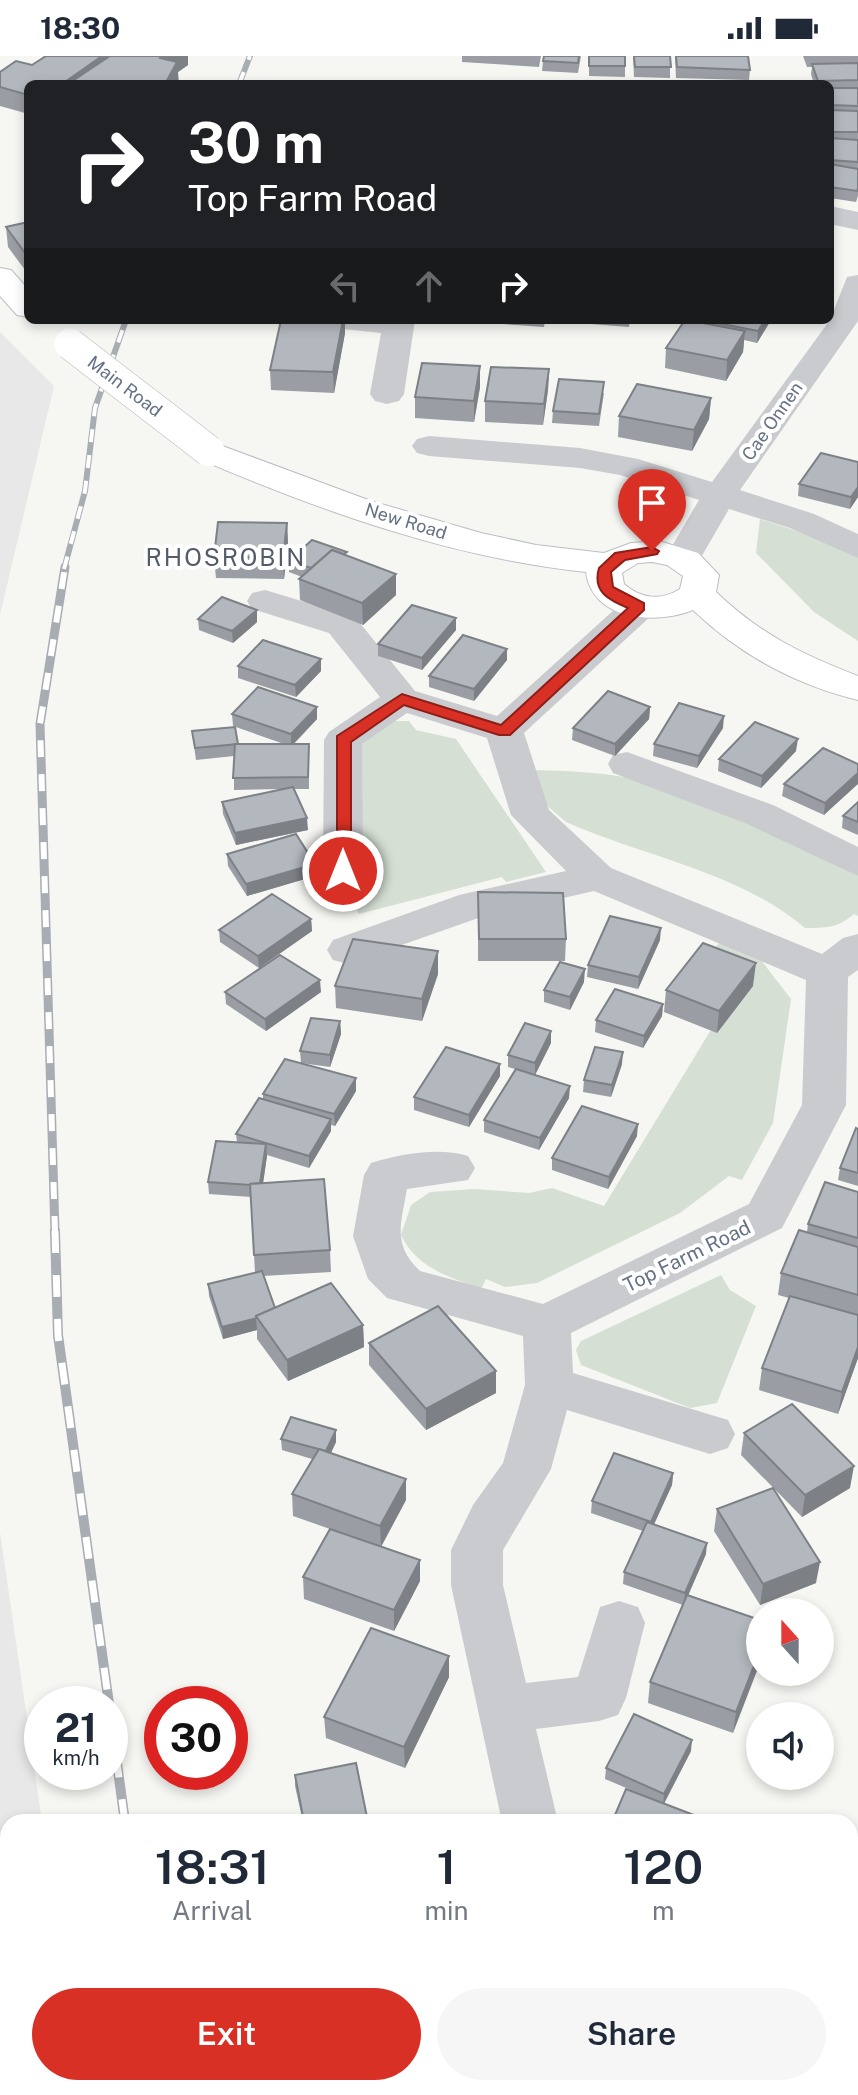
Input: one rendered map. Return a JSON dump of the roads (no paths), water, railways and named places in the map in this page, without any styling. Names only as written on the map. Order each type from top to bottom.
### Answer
[{"type":"main road","points":[[0,277],[24,304]]},
{"type":"main road","name":"Main Road","points":[[47,324],[209,451]]},
{"type":"main road","name":"New Road","points":[[209,451],[282,482],[431,530],[515,551],[610,564],[621,557],[652,551],[683,558]]},
{"type":"main road","points":[[683,558],[701,575],[697,594]]},
{"type":"main road","points":[[610,564],[604,571],[606,588],[614,596],[639,607],[672,606],[697,594]]},
{"type":"main road","points":[[697,594],[737,632],[793,664],[858,689]]},
{"type":"street","points":[[834,216],[858,221]]},
{"type":"street","name":"Cae Onnen","points":[[683,558],[719,496],[851,321],[858,284]]},
{"type":"street","points":[[387,394],[398,324]]},
{"type":"street","points":[[429,446],[527,465],[626,466],[802,521],[858,547]]},
{"type":"street","points":[[265,601],[342,625],[402,699],[504,731],[639,607]]},
{"type":"street","points":[[343,871],[343,740],[402,699]]},
{"type":"street","name":"Top Farm Road","points":[[504,731],[531,815],[597,877],[843,960],[824,1105],[766,1216],[547,1324]]},
{"type":"street","points":[[627,764],[759,814],[858,863]]},
{"type":"street","points":[[348,950],[474,905],[597,877]]},
{"type":"street","points":[[452,1168],[379,1165],[376,1236],[385,1266],[404,1285],[547,1324],[549,1385],[526,1469],[491,1520],[477,1550],[477,1585],[528,1814]]},
{"type":"street","points":[[549,1385],[710,1434]]},
{"type":"street","points":[[505,1709],[599,1698],[619,1623]]},
{"type":"railway","points":[[241,80],[250,56]]},
{"type":"railway","points":[[64,569],[85,491],[95,408],[125,324]]},
{"type":"railway","points":[[55,1233],[40,724],[65,567]]},
{"type":"railway","points":[[55,1231],[58,1335],[107,1686]]},
{"type":"railway","points":[[121,1790],[124,1814]]},
{"type":"district","name":"RHOSROBIN","points":[[226,557]]}]
